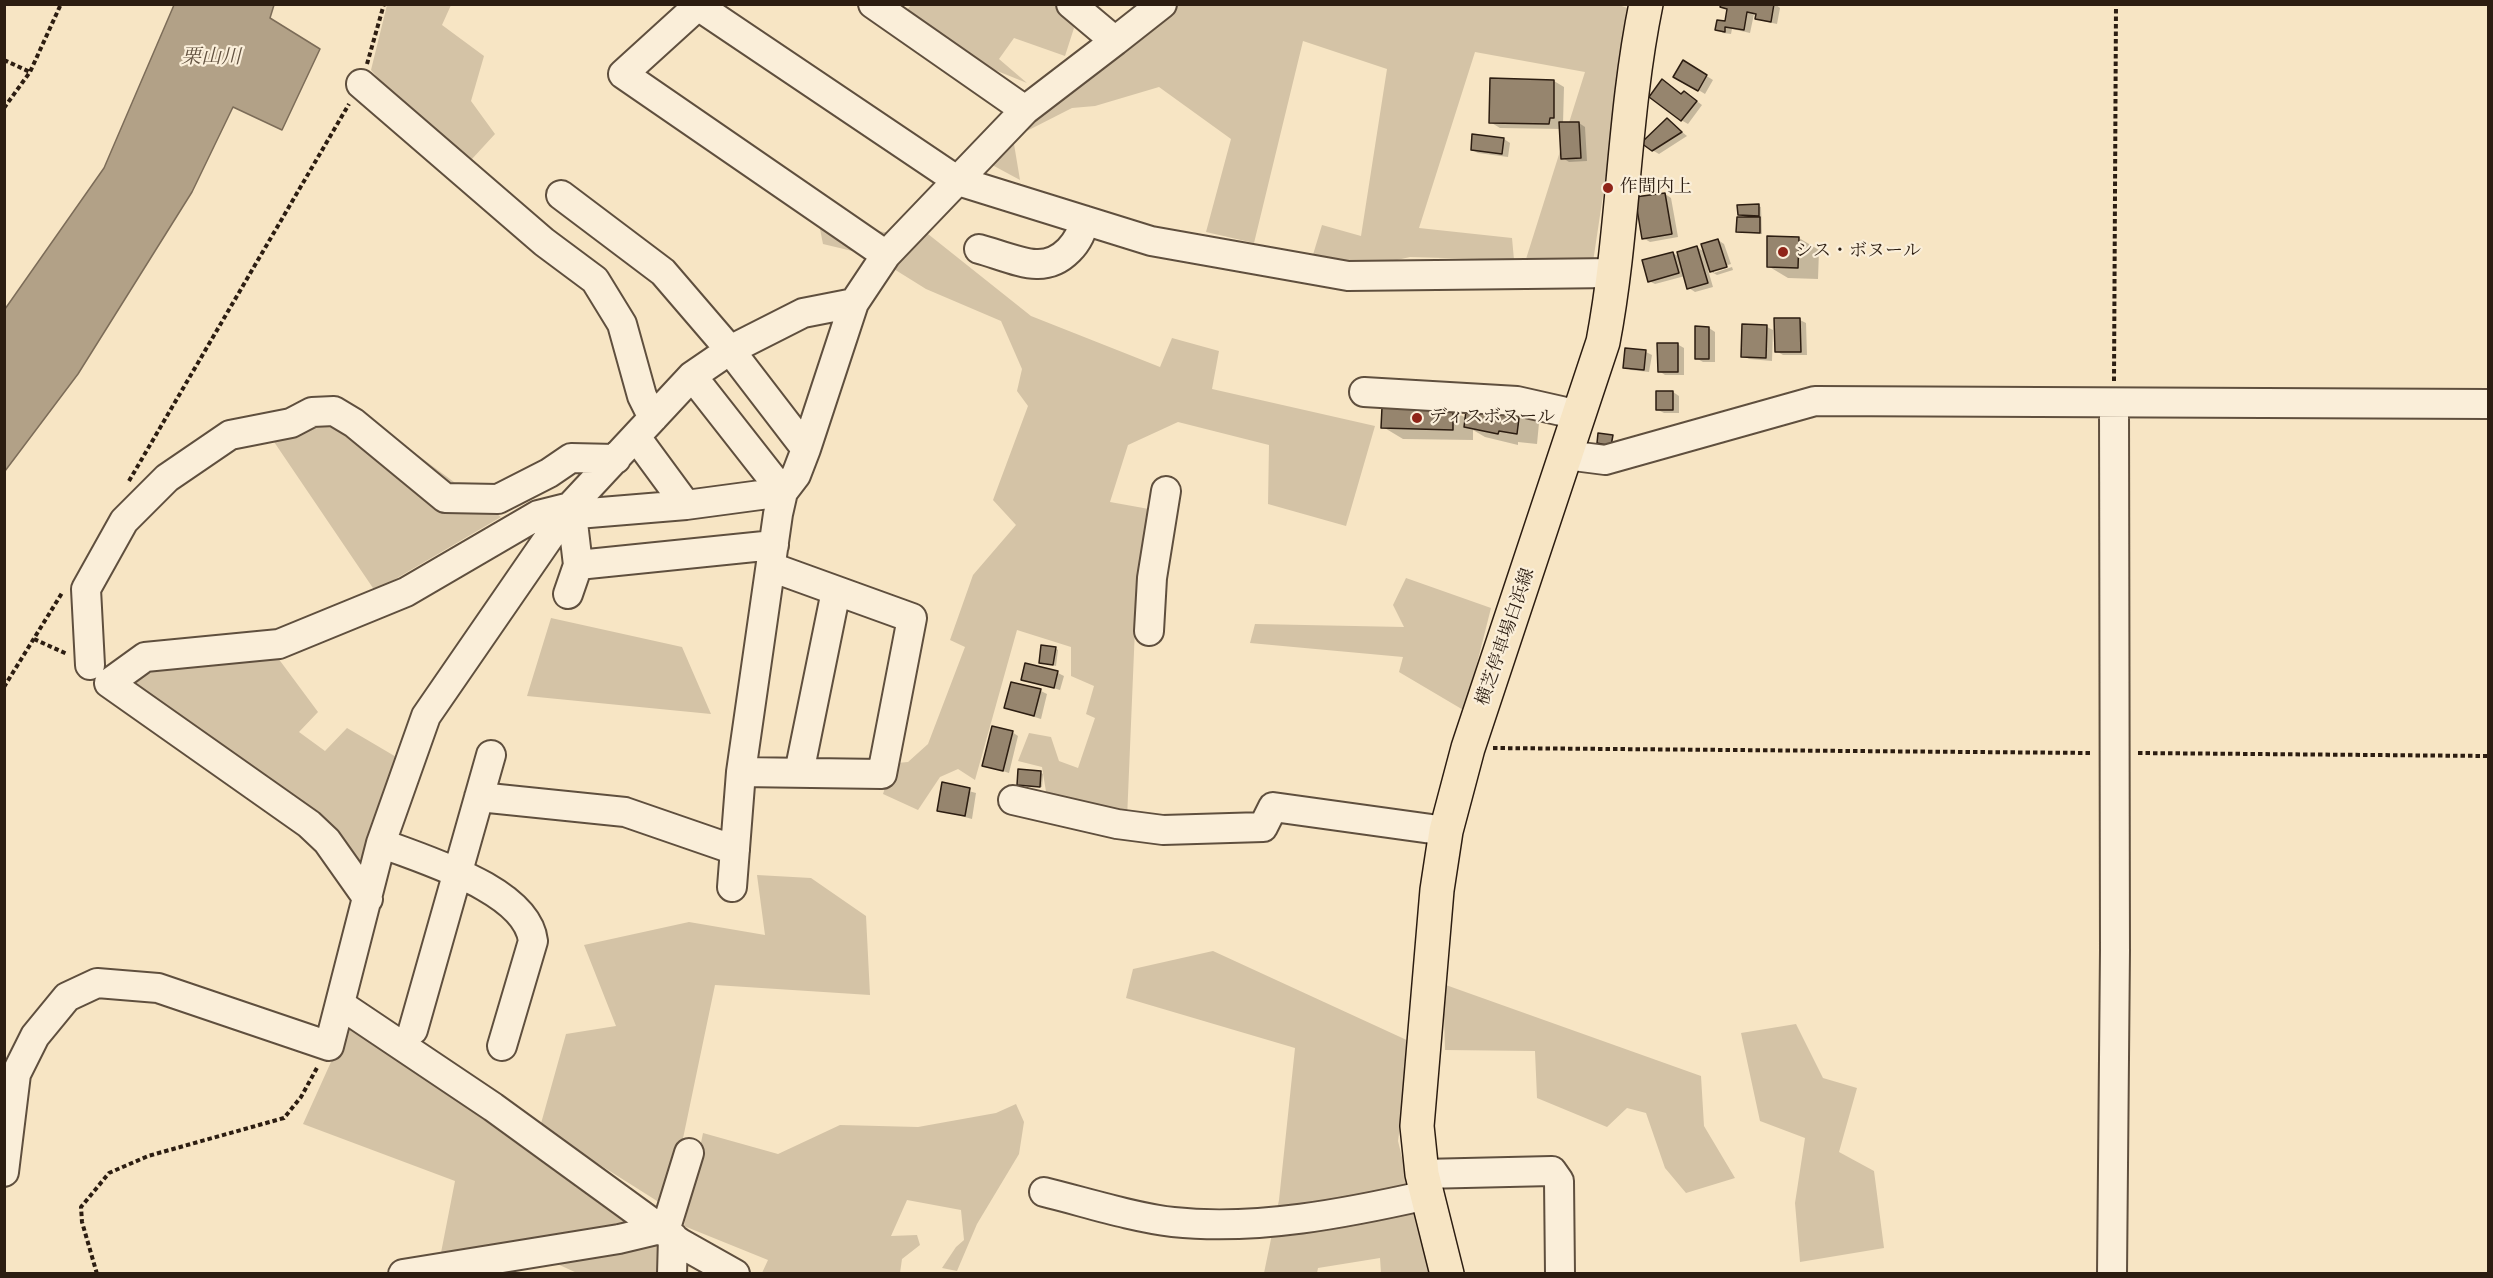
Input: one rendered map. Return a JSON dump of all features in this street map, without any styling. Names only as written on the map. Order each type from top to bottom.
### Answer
[{"type":"main road","name":"横芝停車場白浜線","points":[[1447,1273],[1424,1185],[1417,1126],[1419,1081],[1437,890],[1446,831],[1468,748],[1603,342],[1614,273],[1636,52],[1646,4]]},
{"type":"street","points":[[873,4],[1025,110]]},
{"type":"street","points":[[732,887],[741,772],[783,492],[796,475],[806,449],[854,303],[886,255],[1025,110],[1161,4]]},
{"type":"street","points":[[886,255],[623,74],[699,5],[958,181],[1152,241],[1348,276],[1614,273]]},
{"type":"street","points":[[1082,8],[1114,41]]},
{"type":"street","points":[[361,84],[544,242],[595,280],[622,324],[642,396],[644,427],[686,505]]},
{"type":"street","points":[[561,195],[663,272],[730,350],[806,449]]},
{"type":"street","points":[[979,249],[1037,264],[1052,261],[1068,252],[1082,234],[1084,220]]},
{"type":"street","points":[[4,1172],[10,1073],[35,1036],[68,997],[98,983],[158,988],[328,1047],[341,1005],[381,843],[426,716],[569,512],[692,376],[730,350],[803,312],[854,303]]},
{"type":"street","points":[[692,376],[783,492]]},
{"type":"street","points":[[1364,392],[1517,400],[1580,415]]},
{"type":"street","points":[[1566,455],[1605,460],[1815,401],[2488,404]]},
{"type":"street","points":[[2112,1274],[2115,753],[2114,403]]},
{"type":"street","points":[[90,665],[86,589],[124,521],[167,478],[230,435],[291,423],[312,412],[334,411],[354,423],[446,498],[498,500],[549,473],[570,458],[615,459]]},
{"type":"street","points":[[1149,631],[1152,578],[1167,491]]},
{"type":"street","points":[[368,899],[327,841],[309,824],[109,683],[146,657],[279,644],[406,592],[538,515],[686,505],[783,492]]},
{"type":"street","points":[[568,594],[578,565],[569,512]]},
{"type":"street","points":[[578,565],[772,556],[836,591],[912,618],[882,774],[741,772]]},
{"type":"street","points":[[799,773],[836,591]]},
{"type":"street","points":[[413,1030],[491,755]]},
{"type":"street","points":[[479,797],[625,812],[735,850]]},
{"type":"street","points":[[1013,800],[1117,824],[1163,830],[1263,827],[1273,807],[1446,831]]},
{"type":"street","points":[[381,843],[495,890],[526,921],[532,931],[533,941],[502,1046]]},
{"type":"street","points":[[341,1005],[493,1107],[666,1233],[735,1274]]},
{"type":"street","points":[[672,1274],[666,1233],[689,1153]]},
{"type":"street","points":[[1044,1192],[1171,1222],[1220,1225],[1352,1212],[1424,1185],[1552,1171],[1559,1180],[1560,1274]]},
{"type":"street","points":[[403,1274],[666,1233]]},
{"type":"street","points":[[1447,1273],[1453,1274]]},
{"type":"path","points":[[4,108],[30,72],[61,4]]},
{"type":"path","points":[[127,485],[361,84],[384,4]]},
{"type":"path","points":[[2114,403],[2116,4]]},
{"type":"path","points":[[4,60],[30,72]]},
{"type":"path","points":[[4,687],[65,588]]},
{"type":"path","points":[[1468,748],[2488,756]]},
{"type":"path","points":[[97,1274],[82,1222],[81,1207],[109,1173],[148,1156],[284,1118],[302,1097],[328,1047]]},
{"type":"shaded area","points":[[1615,4],[1631,9],[1593,262],[1526,259],[1585,72],[1475,52],[1419,228],[1512,238],[1514,260],[1410,257],[1371,266],[1312,258],[1322,225],[1361,236],[1387,69],[1303,41],[1254,243],[1206,232],[1231,139],[1159,87],[1095,106],[1072,108],[1013,138],[1020,180],[970,153],[1045,110],[1135,5]]},
{"type":"shaded area","points":[[387,5],[451,5],[442,25],[484,56],[471,101],[495,134],[472,159],[405,108],[371,70]]},
{"type":"shaded area","points":[[911,5],[1062,5],[1074,28],[1065,56],[1014,38],[999,59],[1027,83],[960,56],[905,12]]},
{"type":"shaded area","points":[[819,224],[893,233],[928,234],[1031,316],[1160,367],[1172,338],[1219,351],[1212,389],[1375,426],[1346,526],[1268,504],[1269,445],[1178,422],[1128,445],[1110,502],[1160,511],[1135,628],[1127,819],[1048,804],[1042,767],[1018,761],[1029,733],[1051,737],[1059,761],[1078,768],[1095,718],[1086,714],[1094,686],[1071,676],[1071,647],[1017,630],[975,780],[958,769],[940,777],[918,810],[883,794],[889,775],[897,763],[908,762],[928,744],[965,647],[950,640],[973,575],[1016,525],[993,500],[1028,406],[1017,391],[1022,369],[1001,321],[926,289],[873,256],[823,244]]},
{"type":"shaded area","points":[[345,401],[501,517],[375,591],[266,430]]},
{"type":"shaded area","points":[[1406,578],[1491,608],[1465,711],[1399,672],[1403,657],[1250,643],[1255,624],[1404,627],[1393,605]]},
{"type":"shaded area","points":[[551,618],[682,647],[711,714],[527,696]]},
{"type":"shaded area","points":[[275,654],[318,712],[299,732],[325,751],[347,728],[403,761],[357,867],[128,682],[154,664],[222,664]]},
{"type":"shaded area","points":[[757,875],[811,878],[866,916],[870,995],[715,985],[681,1148],[665,1206],[540,1127],[566,1034],[616,1026],[584,945],[689,922],[765,935]]},
{"type":"shaded area","points":[[1213,951],[1411,1042],[1398,1141],[1430,1273],[1381,1273],[1380,1258],[1318,1268],[1317,1273],[1264,1273],[1279,1200],[1295,1048],[1126,998],[1133,969]]},
{"type":"shaded area","points":[[1443,984],[1701,1076],[1704,1126],[1735,1178],[1686,1193],[1665,1168],[1646,1113],[1627,1108],[1607,1127],[1537,1098],[1535,1051],[1445,1050]]},
{"type":"shaded area","points":[[349,1022],[674,1258],[671,1273],[577,1273],[531,1252],[439,1263],[455,1181],[303,1124]]},
{"type":"shaded area","points":[[1796,1024],[1823,1078],[1857,1088],[1839,1152],[1874,1171],[1884,1248],[1800,1262],[1795,1203],[1805,1138],[1760,1121],[1741,1033]]},
{"type":"shaded area","points":[[1016,1104],[1024,1122],[1019,1154],[977,1224],[957,1271],[942,1268],[956,1247],[964,1240],[961,1210],[907,1200],[891,1236],[917,1235],[920,1245],[902,1259],[900,1273],[762,1273],[768,1260],[684,1226],[703,1133],[778,1154],[840,1125],[918,1127],[996,1113]]},
{"type":"water","name":"栗山川","points":[[174,5],[274,5],[270,18],[320,49],[282,130],[233,107],[192,192],[78,374],[5,471],[5,309],[104,168]]},
{"type":"building","points":[[1721,4],[1774,4],[1771,22],[1755,19],[1756,14],[1747,12],[1744,30],[1725,27],[1725,32],[1715,30],[1717,20],[1725,21],[1727,9],[1720,7]]},
{"type":"building","points":[[1683,60],[1707,75],[1698,91],[1673,77]]},
{"type":"building","points":[[1490,78],[1554,80],[1554,118],[1550,118],[1549,124],[1489,123]]},
{"type":"building","points":[[1662,79],[1681,94],[1684,91],[1697,101],[1681,121],[1649,97]]},
{"type":"building","points":[[1667,118],[1682,132],[1652,151],[1641,143]]},
{"type":"building","points":[[1559,122],[1579,122],[1581,158],[1561,159]]},
{"type":"building","points":[[1472,134],[1504,138],[1502,154],[1471,150]]},
{"type":"building","points":[[1665,193],[1672,234],[1642,239],[1635,197]]},
{"type":"building","points":[[1759,204],[1759,216],[1738,215],[1737,205]]},
{"type":"building","points":[[1737,217],[1760,217],[1760,233],[1736,232]]},
{"type":"building","name":"シス・ボヌール","points":[[1767,236],[1799,237],[1798,268],[1767,267]]},
{"type":"building","points":[[1718,239],[1727,267],[1710,272],[1701,244]]},
{"type":"building","points":[[1697,246],[1708,283],[1687,289],[1677,252]]},
{"type":"building","points":[[1673,252],[1679,273],[1648,282],[1642,260]]},
{"type":"building","points":[[1774,318],[1800,318],[1801,352],[1775,352]]},
{"type":"building","points":[[1742,324],[1767,325],[1766,358],[1741,357]]},
{"type":"building","points":[[1695,326],[1709,327],[1709,359],[1695,359]]},
{"type":"building","points":[[1657,343],[1678,343],[1678,372],[1658,372]]},
{"type":"building","points":[[1625,348],[1646,350],[1644,370],[1623,368]]},
{"type":"building","points":[[1656,391],[1673,391],[1673,410],[1656,410]]},
{"type":"building","points":[[1467,403],[1520,410],[1517,434],[1499,431],[1498,434],[1464,427]]},
{"type":"building","name":"ディスボヌール","points":[[1382,407],[1453,409],[1453,430],[1381,428]]},
{"type":"building","points":[[1598,433],[1613,435],[1611,446],[1597,443]]},
{"type":"building","points":[[1041,645],[1056,647],[1053,665],[1039,663]]},
{"type":"building","points":[[1025,663],[1058,671],[1054,688],[1021,680]]},
{"type":"building","points":[[1011,682],[1041,689],[1034,716],[1004,708]]},
{"type":"building","points":[[992,726],[1013,731],[1003,771],[982,766]]},
{"type":"building","points":[[1018,769],[1041,771],[1040,787],[1017,785]]},
{"type":"building","points":[[942,782],[970,788],[965,816],[937,811]]},
{"type":"place","name":"作間内上","points":[[1608,188]]},
{"type":"place","name":"シス・ボヌール","points":[[1783,252]]},
{"type":"place","name":"ディスボヌール","points":[[1417,418]]}]
